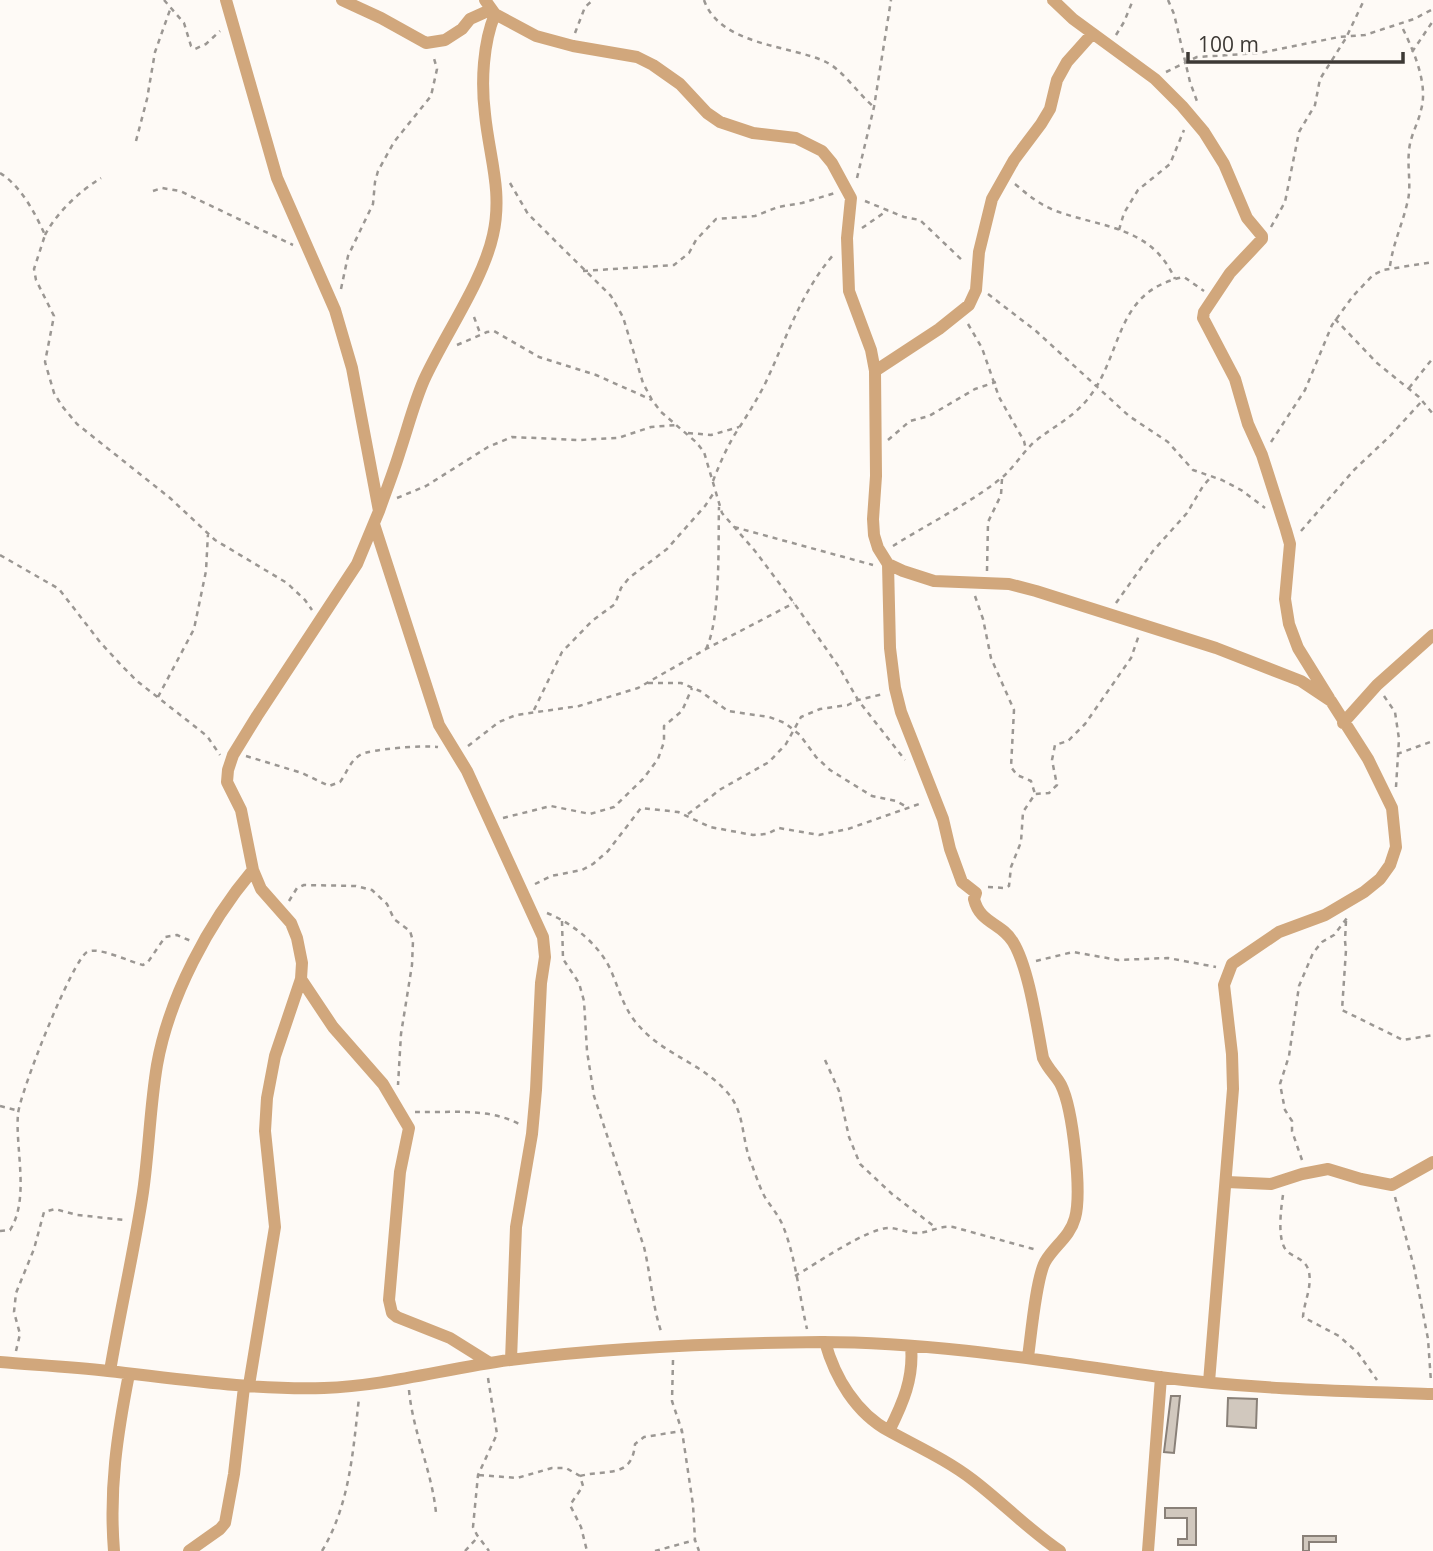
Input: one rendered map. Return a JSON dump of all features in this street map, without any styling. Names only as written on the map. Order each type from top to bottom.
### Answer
[{"type":"street","points":[[226,0],[277,178],[335,310],[352,368],[379,512],[439,725],[467,771],[543,937],[545,957],[532,1134],[516,1227],[510,1325],[511,1360]]},
{"type":"street","points":[[342,0],[426,43],[446,40],[462,29],[470,19],[490,8]]},
{"type":"street","points":[[1053,0],[1092,34],[1155,79],[1194,121],[1224,164],[1247,218],[1261,233],[1262,239],[1230,273],[1205,312],[1205,325],[1235,379],[1290,544],[1285,599],[1289,624],[1298,648],[1368,759],[1392,808],[1396,847],[1390,865],[1380,879],[1325,915],[1279,932],[1232,964],[1224,985],[1233,1089],[1209,1382]]},
{"type":"street","points":[[490,8],[536,36],[564,44],[637,57],[680,84],[720,122],[744,131],[796,138],[811,145],[822,151],[832,163],[849,194],[849,291],[871,350],[875,371],[876,475],[873,527],[886,562],[890,648],[895,688],[901,712],[943,819],[955,867],[962,882],[976,893],[974,899],[980,915],[1004,930],[1013,940],[1022,965],[1043,1058],[1049,1072],[1063,1091],[1074,1158],[1077,1191],[1075,1218],[1066,1236],[1050,1253],[1040,1272],[1028,1357]]},
{"type":"street","points":[[189,1551],[225,1523],[246,1386],[275,1227],[265,1131],[267,1098],[275,1056],[301,979],[302,963],[291,923],[261,889],[253,870],[241,810],[227,782],[228,770],[236,751],[357,564],[379,512],[410,414],[438,351],[486,257],[494,228],[496,188],[484,112],[490,8]]},
{"type":"street","points":[[875,371],[967,308],[974,297],[987,210],[1003,177],[1046,116],[1057,80],[1067,62],[1092,34]]},
{"type":"street","points":[[886,562],[903,572],[934,581],[1009,584],[1109,614],[1260,664],[1301,681],[1331,701]]},
{"type":"street","points":[[1343,723],[1377,685],[1433,635]]},
{"type":"street","points":[[110,1371],[125,1300],[145,1175],[157,1065],[163,1037],[179,993],[203,945],[242,882],[253,870]]},
{"type":"street","points":[[301,979],[333,1027],[372,1069],[409,1128],[400,1172],[389,1307],[397,1317],[450,1338],[488,1364]]},
{"type":"street","points":[[1227,1182],[1271,1184],[1328,1169],[1361,1180],[1392,1185],[1433,1162]]},
{"type":"street","points":[[5,1363],[246,1386],[326,1388],[361,1385],[511,1360],[670,1347],[825,1342],[911,1346],[1028,1357],[1209,1382],[1312,1390],[1433,1392]]},
{"type":"street","points":[[825,1342],[831,1363],[848,1394],[889,1431],[924,1448],[973,1480],[1027,1528],[1060,1551]]},
{"type":"street","points":[[889,1431],[905,1397],[912,1373],[911,1346]]},
{"type":"street","points":[[114,1551],[111,1494],[115,1449],[129,1374]]},
{"type":"street","points":[[1147,1551],[1161,1377]]},
{"type":"path","points":[[164,0],[184,23],[191,46],[195,49],[206,44],[230,21]]},
{"type":"path","points":[[564,44],[578,29],[585,7],[593,0]]},
{"type":"path","points":[[704,0],[712,15],[743,36],[830,64],[873,107]]},
{"type":"path","points":[[849,194],[860,170],[891,0]]},
{"type":"path","points":[[1109,44],[1124,22],[1133,0]]},
{"type":"path","points":[[1168,0],[1200,107]]},
{"type":"path","points":[[1262,239],[1285,202],[1299,132],[1315,105],[1320,79],[1346,38],[1364,0]]},
{"type":"path","points":[[136,141],[155,52],[171,7]]},
{"type":"path","points":[[1155,79],[1185,62],[1212,55],[1260,53],[1339,37],[1365,35],[1433,9]]},
{"type":"path","points":[[1412,52],[1433,21]]},
{"type":"path","points":[[1390,268],[1393,247],[1407,206],[1410,139],[1422,108],[1423,96],[1420,76],[1400,23]]},
{"type":"path","points":[[335,310],[348,256],[373,204],[378,171],[394,142],[430,96],[437,69],[434,56],[426,43]]},
{"type":"path","points":[[1119,230],[1124,213],[1138,190],[1170,164],[1184,130],[1194,121]]},
{"type":"path","points":[[0,173],[20,191],[45,235]]},
{"type":"path","points":[[1003,177],[1029,197],[1057,211],[1119,230],[1143,241],[1161,254],[1175,279]]},
{"type":"path","points":[[101,178],[57,216],[45,235],[34,269],[36,280],[54,316],[46,362],[54,393],[77,424],[230,550],[287,583],[305,600],[320,622]]},
{"type":"path","points":[[508,180],[527,214],[583,271],[604,287],[623,317],[643,383],[652,400],[661,412],[688,433],[704,452],[722,513],[829,650],[858,700],[909,765]]},
{"type":"path","points":[[152,191],[162,188],[180,191],[311,254]]},
{"type":"path","points":[[583,271],[668,267],[689,253],[696,240],[716,219],[755,216],[778,207],[849,194],[925,223],[977,279],[989,296],[1036,331],[1129,416],[1168,442],[1193,470],[1241,490],[1284,524]]},
{"type":"path","points":[[713,481],[739,427],[749,415],[764,386],[808,287],[848,238],[888,210]]},
{"type":"path","points":[[1262,456],[1306,390],[1335,320],[1353,296],[1373,275],[1390,268],[1433,262]]},
{"type":"path","points":[[734,527],[886,562],[1002,477],[1034,443],[1068,419],[1097,386],[1122,328],[1145,293],[1175,279],[1188,279],[1214,299]]},
{"type":"path","points":[[967,308],[965,318],[982,348],[999,397],[1024,441],[1026,451]]},
{"type":"path","points":[[1335,320],[1377,363],[1409,388],[1433,414]]},
{"type":"path","points":[[438,351],[494,331],[539,357],[584,370],[652,400]]},
{"type":"path","points":[[1409,388],[1433,358]]},
{"type":"path","points":[[874,451],[910,421],[929,416],[975,389],[996,383]]},
{"type":"path","points":[[1290,544],[1320,513],[1354,470],[1422,401]]},
{"type":"path","points":[[379,512],[488,447],[512,438],[608,439],[625,437],[651,426],[677,425]]},
{"type":"path","points":[[688,433],[711,435],[739,427]]},
{"type":"path","points":[[976,893],[986,887],[1009,886],[1011,867],[1021,842],[1024,812],[1035,794],[1031,781],[1017,775],[1011,767],[1014,710],[991,658],[978,584],[988,565],[988,522],[1000,495],[1002,477]]},
{"type":"path","points":[[1109,614],[1153,551],[1187,513],[1211,477]]},
{"type":"path","points":[[533,712],[562,652],[592,621],[615,604],[621,588],[629,578],[667,549],[715,491]]},
{"type":"path","points":[[706,649],[713,628],[718,574],[719,503]]},
{"type":"path","points":[[158,696],[194,629],[206,571],[208,533]]},
{"type":"path","points":[[0,555],[59,589],[107,650],[137,681],[207,736],[228,770]]},
{"type":"path","points":[[236,751],[256,760],[302,773],[329,786],[340,782],[353,761],[369,751],[416,746],[453,750],[478,740],[499,722],[533,712],[579,706],[648,683],[794,603]]},
{"type":"path","points":[[1035,794],[1049,793],[1057,785],[1052,760],[1055,745],[1068,741],[1075,734],[1114,685],[1131,658],[1143,626]]},
{"type":"path","points":[[648,683],[675,682],[692,687],[728,711],[769,717],[793,729],[830,770],[872,796],[909,807]]},
{"type":"path","points":[[1377,685],[1395,712],[1399,739],[1399,776],[1392,808]]},
{"type":"path","points":[[490,821],[551,806],[590,814],[614,807],[643,779],[658,759],[664,742],[664,726],[682,710],[692,687]]},
{"type":"path","points":[[687,814],[721,789],[769,762],[786,744],[798,720],[806,715],[882,695],[895,688]]},
{"type":"path","points":[[1397,754],[1433,741]]},
{"type":"path","points":[[520,886],[582,870],[593,864],[608,851],[641,808],[687,814],[710,827],[753,835],[767,834],[779,828],[827,835],[929,801]]},
{"type":"path","points":[[281,910],[304,884],[364,887],[379,896],[387,904],[394,919],[410,931],[413,941],[401,1034],[396,1107],[499,1115],[520,1124],[532,1134]]},
{"type":"path","points":[[1302,1174],[1302,1159],[1292,1131],[1292,1121],[1284,1110],[1280,1084],[1289,1056],[1299,986],[1313,953],[1322,942],[1334,935],[1346,919],[1354,898]]},
{"type":"path","points":[[530,906],[575,928],[597,947],[606,960],[620,998],[639,1026],[666,1051],[715,1079],[736,1102],[742,1118],[750,1161],[766,1198],[782,1222],[810,1342]]},
{"type":"path","points":[[1346,919],[1342,1010],[1403,1040],[1433,1035]]},
{"type":"path","points":[[562,921],[563,959],[579,983],[584,1001],[587,1051],[594,1096],[644,1247],[655,1310],[670,1347],[672,1401],[682,1431],[693,1505],[695,1540],[699,1551]]},
{"type":"path","points":[[0,1231],[10,1230],[17,1216],[20,1189],[19,1111],[28,1076],[71,975],[87,952],[95,950],[143,965],[165,937],[177,935],[203,945]]},
{"type":"path","points":[[1022,965],[1073,953],[1118,960],[1168,958],[1229,971]]},
{"type":"path","points":[[825,1060],[839,1091],[849,1137],[860,1164],[892,1194],[935,1227]]},
{"type":"path","points":[[0,1107],[19,1111]]},
{"type":"path","points":[[1287,1180],[1280,1220],[1283,1245],[1288,1253],[1298,1256],[1309,1270],[1309,1289],[1303,1317],[1339,1336],[1358,1353],[1369,1366],[1382,1392]]},
{"type":"path","points":[[1392,1185],[1414,1267],[1428,1339],[1429,1375],[1433,1392]]},
{"type":"path","points":[[5,1363],[16,1350],[20,1334],[14,1312],[16,1293],[34,1249],[44,1212],[55,1209],[86,1216],[137,1221]]},
{"type":"path","points":[[796,1276],[837,1251],[882,1229],[890,1228],[914,1233],[944,1225],[1050,1253]]},
{"type":"path","points":[[488,1364],[497,1434],[478,1475],[474,1527],[489,1551]]},
{"type":"path","points":[[407,1377],[415,1427],[431,1478],[436,1513]]},
{"type":"path","points":[[322,1551],[337,1522],[348,1486],[361,1385]]},
{"type":"path","points":[[478,1475],[517,1478],[552,1468],[566,1468],[580,1476],[616,1471],[627,1467],[633,1460],[635,1444],[644,1437],[682,1431]]},
{"type":"path","points":[[580,1476],[583,1486],[569,1505],[581,1527],[587,1551]]},
{"type":"path","points":[[465,1551],[478,1537]]},
{"type":"path","points":[[656,1551],[695,1540]]},
{"type":"building","points":[[1171,1396],[1180,1396],[1174,1453],[1164,1452]]},
{"type":"building","points":[[1228,1398],[1257,1399],[1256,1428],[1227,1426]]},
{"type":"building","points":[[1165,1508],[1196,1508],[1196,1545],[1178,1545],[1178,1539],[1187,1539],[1187,1518],[1165,1518]]},
{"type":"building","points":[[1303,1536],[1336,1536],[1336,1542],[1309,1542],[1309,1551],[1303,1551]]}]
